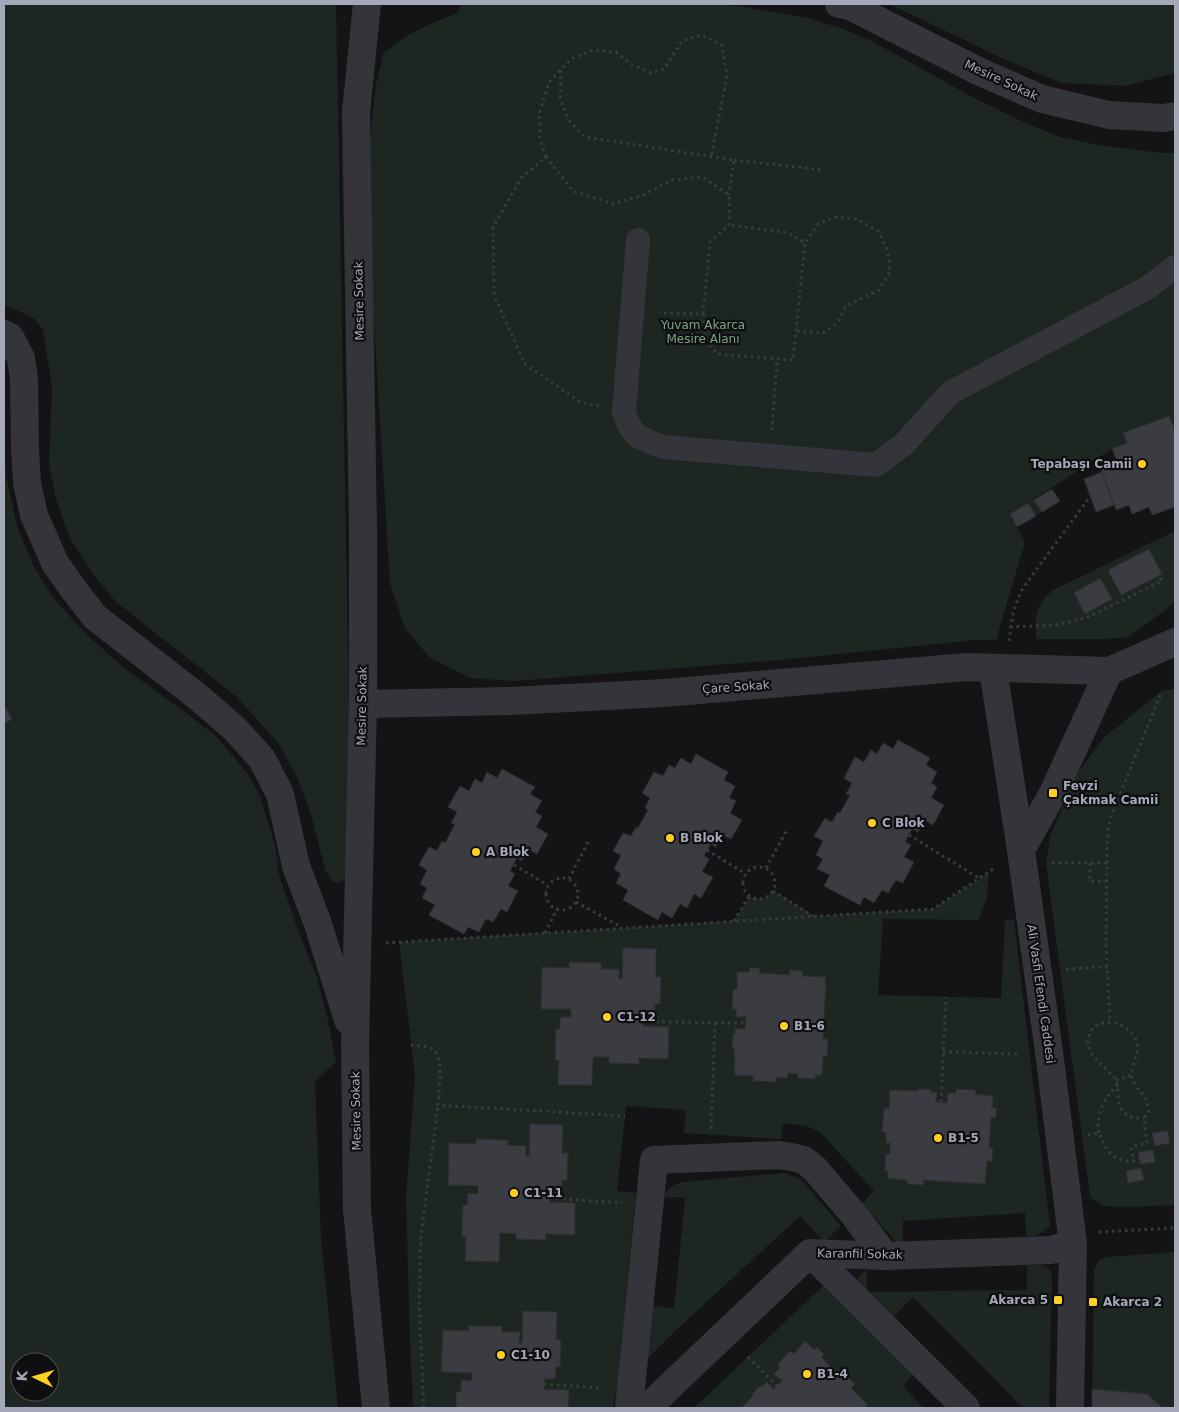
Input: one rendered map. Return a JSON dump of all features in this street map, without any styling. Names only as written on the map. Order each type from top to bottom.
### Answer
[{"type":"street","name":"Mesire Sokak","points":[[367,4],[356,112],[363,528],[363,704],[355,1043],[357,1209],[376,1408]]},
{"type":"street","name":"Mesire Sokak","points":[[839,4],[850,6],[980,72],[1042,99],[1109,115],[1163,118],[1175,116]]},
{"type":"street","points":[[638,240],[624,412],[627,421],[638,438],[663,447],[876,465],[904,444],[950,393],[1147,288],[1175,267]]},
{"type":"street","points":[[4,334],[10,337],[21,358],[24,379],[27,483],[34,515],[55,564],[95,617],[206,704],[235,729],[262,758],[280,794],[296,866],[318,924],[355,1043]]},
{"type":"street","points":[[1021,850],[1053,793],[1109,671],[1175,642]]},
{"type":"street","name":"Çare Sokak","points":[[363,704],[511,701],[664,693],[967,667],[1109,671]]},
{"type":"street","name":"Ali Vasfi Efendi Caddesi","points":[[992,668],[1021,850],[1048,1042],[1083,1238],[1070,1408]]},
{"type":"street","points":[[629,1408],[654,1160],[779,1155],[804,1160],[815,1169],[855,1216],[885,1256]]},
{"type":"street","name":"Karanfil Sokak","points":[[647,1408],[810,1253],[885,1256],[1051,1250],[1083,1238]]},
{"type":"street","points":[[810,1253],[966,1408]]},
{"type":"path","points":[[711,156],[727,76],[722,45],[701,35],[682,41],[664,69],[651,73],[631,64],[616,52],[594,50],[571,59],[549,82],[539,115],[540,140],[546,157],[574,191],[613,204],[643,195],[672,180],[702,177],[730,195]]},
{"type":"path","points":[[561,70],[560,99],[570,122],[585,137],[734,160],[824,170]]},
{"type":"path","points":[[546,157],[522,177],[493,227],[494,296],[525,364],[580,402],[624,412]]},
{"type":"path","points":[[734,160],[729,225],[710,242],[703,314],[705,338],[717,354],[794,360],[805,243],[818,224],[835,217],[857,219],[878,231],[888,251],[890,272],[879,290],[846,306],[837,323],[823,333],[797,331]]},
{"type":"path","points":[[729,225],[789,233],[805,243]]},
{"type":"path","points":[[632,312],[703,314]]},
{"type":"path","points":[[771,456],[777,359]]},
{"type":"path","points":[[1090,497],[1021,591],[1010,626],[1056,625],[1086,618],[1162,581],[1158,576]]},
{"type":"path","points":[[1110,1022],[1106,946],[1107,840],[1110,819],[1162,691]]},
{"type":"path","points":[[766,868],[788,828]]},
{"type":"path","points":[[909,835],[980,878]]},
{"type":"path","points":[[569,879],[588,842]]},
{"type":"path","points":[[707,850],[746,874]]},
{"type":"path","points":[[358,945],[934,909],[1021,850]]},
{"type":"path","points":[[1046,863],[1107,863]]},
{"type":"path","points":[[1090,863],[1090,882],[1107,882]]},
{"type":"path","points":[[514,865],[548,885]]},
{"type":"path","points":[[756,866],[766,868],[771,871],[776,880],[773,891],[765,898],[754,898],[750,896],[744,887],[743,882],[746,874],[756,866]]},
{"type":"path","points":[[564,877],[569,879],[577,887],[578,897],[576,902],[567,909],[557,909],[548,903],[546,898],[548,885],[558,878],[564,877]]},
{"type":"path","points":[[773,891],[814,916]]},
{"type":"path","points":[[734,921],[750,896]]},
{"type":"path","points":[[576,902],[622,928]]},
{"type":"path","points":[[545,933],[557,909]]},
{"type":"path","points":[[1060,969],[1107,967]]},
{"type":"path","points":[[941,1102],[946,997]]},
{"type":"path","points":[[643,1021],[746,1023]]},
{"type":"path","points":[[1110,1022],[1122,1025],[1130,1030],[1135,1038],[1137,1053],[1133,1062],[1132,1075],[1137,1087],[1147,1100],[1149,1112],[1144,1118],[1138,1119],[1124,1113],[1117,1100],[1116,1080],[1089,1049],[1088,1040],[1090,1032],[1096,1025],[1110,1022]]},
{"type":"path","points":[[709,1158],[715,1023]]},
{"type":"path","points":[[411,1045],[428,1046],[435,1051],[439,1062],[438,1105],[421,1236],[419,1305],[424,1408]]},
{"type":"path","points":[[943,1052],[1030,1054]]},
{"type":"path","points":[[1116,1080],[1132,1075]]},
{"type":"path","points":[[1117,1085],[1104,1099],[1098,1123],[1098,1133],[1106,1148],[1116,1159],[1134,1161],[1131,1147],[1147,1143],[1144,1118]]},
{"type":"path","points":[[438,1105],[625,1116]]},
{"type":"path","points":[[1082,1135],[1098,1133]]},
{"type":"path","points":[[550,1198],[626,1203]]},
{"type":"path","points":[[1083,1238],[1175,1228]]},
{"type":"path","points":[[748,1357],[777,1386]]},
{"type":"path","points":[[544,1384],[608,1388]]},
{"type":"green space","points":[[4,4],[336,4],[349,705],[349,871],[339,883],[332,881],[326,872],[310,811],[296,775],[278,743],[237,697],[116,602],[93,574],[70,539],[56,499],[49,464],[52,387],[43,330],[34,318],[4,305]]},
{"type":"green space","name":"Yuvam Akarca Mesire Alanı","points":[[462,4],[714,4],[738,6],[809,18],[872,41],[976,99],[1060,137],[1098,145],[1175,153],[1175,425],[1173,426],[1169,416],[1123,433],[1127,443],[1112,449],[1034,499],[1042,512],[1036,516],[1028,503],[1010,514],[1025,542],[996,640],[975,640],[781,660],[515,681],[470,678],[430,658],[405,628],[390,583],[370,262],[368,157],[376,84],[384,52],[408,35],[457,13]]},
{"type":"green space","points":[[889,4],[1175,4],[1175,73],[1125,86],[1062,83],[1008,61]]},
{"type":"green space","points":[[4,452],[6,477],[18,529],[34,567],[55,600],[86,634],[123,667],[217,737],[250,777],[260,796],[275,845],[279,875],[316,975],[327,1016],[336,1062],[315,1081],[321,1238],[338,1408],[4,1408]]},
{"type":"green space","points":[[1175,531],[1175,600],[1167,609],[1128,637],[1107,639],[1036,639],[1037,612],[1042,602],[1053,590]]},
{"type":"green space","points":[[1175,689],[1175,1205],[1103,1206],[1090,1197],[1046,863],[1050,836],[1075,777],[1104,737],[1162,691]]},
{"type":"green space","points":[[989,872],[987,897],[979,920],[883,919],[878,995],[1001,998],[1005,920],[1014,920],[1050,1226],[1047,1229],[1039,1234],[1026,1237],[1025,1213],[903,1221],[903,1242],[896,1242],[862,1203],[874,1191],[820,1132],[807,1126],[783,1123],[781,1139],[684,1133],[686,1110],[626,1106],[617,1191],[636,1193],[617,1388],[613,1408],[413,1408],[406,1196],[415,1076],[399,942],[734,921],[749,896],[762,898],[768,896],[773,891],[815,916],[933,909]]},
{"type":"green space","points":[[785,1173],[801,1179],[841,1226],[824,1242],[800,1216],[648,1358],[652,1306],[674,1308],[685,1198],[662,1197],[671,1187],[683,1182]]},
{"type":"green space","points":[[1175,1252],[1175,1408],[1092,1408],[1094,1270],[1099,1260],[1107,1257]]},
{"type":"green space","points":[[1027,1265],[1044,1266],[1052,1272],[1049,1408],[1019,1408],[1021,1406],[913,1297],[892,1318],[857,1282],[860,1274],[867,1270],[867,1292],[1027,1290]]},
{"type":"green space","points":[[823,1286],[913,1375],[903,1386],[924,1408],[694,1408]]},
{"type":"building","name":"Tepabaşı Camii","points":[[1169,416],[1173,426],[1175,425],[1175,507],[1152,515],[1149,507],[1132,514],[1129,505],[1116,510],[1100,467],[1117,461],[1112,449],[1127,443],[1123,433]]},
{"type":"building","points":[[1102,472],[1114,505],[1096,512],[1084,479]]},
{"type":"building","points":[[1052,489],[1060,501],[1042,512],[1034,500]]},
{"type":"building","points":[[1028,503],[1036,516],[1017,527],[1010,514]]},
{"type":"building","points":[[1149,549],[1162,574],[1121,595],[1108,570]]},
{"type":"building","points":[[1100,578],[1112,599],[1085,614],[1074,593]]},
{"type":"building","points":[[4,705],[12,719],[4,724]]},
{"type":"building","name":"C Blok","points":[[898,740],[930,758],[926,765],[937,772],[931,783],[937,787],[931,798],[944,805],[933,825],[924,820],[918,832],[912,829],[905,842],[911,845],[904,857],[914,862],[903,883],[896,880],[888,893],[882,890],[874,903],[864,897],[860,905],[824,886],[830,875],[817,869],[823,859],[816,855],[823,841],[814,836],[825,818],[832,822],[838,812],[840,813],[850,795],[846,794],[852,783],[844,778],[855,757],[864,762],[871,750],[877,754],[883,743],[893,749]]},
{"type":"building","name":"B Blok","points":[[696,754],[728,772],[724,780],[735,786],[729,798],[736,801],[730,813],[742,820],[731,839],[722,835],[716,847],[711,844],[707,850],[704,856],[709,859],[702,872],[713,877],[701,898],[694,894],[687,908],[680,904],[672,918],[662,912],[658,920],[623,900],[628,890],[616,883],[621,874],[614,869],[621,855],[613,851],[623,833],[631,836],[636,827],[638,828],[648,810],[645,808],[650,798],[642,793],[654,772],[663,776],[669,765],[675,768],[681,758],[691,764]]},
{"type":"building","name":"A Blok","points":[[502,769],[535,787],[530,794],[542,801],[535,812],[542,816],[536,827],[548,834],[537,854],[528,849],[522,861],[517,858],[510,871],[515,874],[508,886],[518,891],[507,912],[501,909],[493,922],[486,919],[479,932],[468,927],[464,934],[429,915],[435,905],[422,898],[427,888],[420,884],[427,870],[419,865],[429,847],[437,851],[442,841],[445,843],[455,824],[451,823],[457,812],[448,807],[460,786],[469,791],[475,779],[482,783],[487,772],[497,778]]},
{"type":"building","name":"C1-12","points":[[623,948],[656,949],[656,977],[661,977],[660,1004],[655,1004],[655,1016],[643,1016],[643,1026],[669,1027],[668,1059],[639,1058],[639,1064],[609,1063],[609,1057],[593,1057],[592,1085],[558,1085],[559,1060],[555,1060],[556,1029],[560,1029],[560,1017],[571,1017],[571,1009],[541,1009],[542,967],[569,968],[569,962],[601,963],[601,969],[619,969],[619,979],[622,979]]},
{"type":"building","name":"B1-6","points":[[750,968],[759,968],[760,973],[790,975],[790,970],[803,971],[802,976],[826,977],[823,1039],[828,1039],[827,1056],[823,1056],[822,1075],[815,1075],[815,1079],[798,1078],[798,1074],[788,1073],[787,1078],[777,1077],[776,1082],[753,1081],[753,1076],[735,1075],[734,1047],[732,1047],[733,1034],[735,1034],[735,1028],[745,1029],[746,1017],[736,1017],[736,1009],[732,1009],[733,989],[737,989],[737,972],[749,972]]},
{"type":"building","name":"B1-5","points":[[918,1089],[931,1089],[930,1092],[937,1092],[936,1102],[947,1103],[948,1093],[956,1093],[956,1089],[976,1090],[975,1094],[993,1096],[992,1108],[996,1108],[996,1118],[991,1117],[989,1148],[993,1148],[992,1161],[987,1161],[985,1184],[924,1180],[923,1185],[907,1184],[907,1180],[888,1178],[888,1171],[885,1171],[886,1154],[890,1154],[890,1143],[886,1143],[886,1133],[882,1132],[884,1108],[889,1109],[890,1090],[918,1091]]},
{"type":"building","name":"C1-11","points":[[530,1124],[563,1125],[562,1153],[568,1153],[567,1180],[562,1180],[562,1193],[550,1193],[550,1202],[575,1203],[575,1235],[546,1234],[546,1240],[516,1239],[516,1234],[500,1233],[499,1262],[465,1261],[466,1237],[462,1237],[463,1205],[467,1205],[468,1193],[478,1194],[478,1186],[448,1185],[449,1143],[476,1144],[476,1139],[508,1140],[508,1145],[526,1146],[526,1156],[529,1156]]},
{"type":"building","points":[[1168,1131],[1170,1143],[1155,1146],[1152,1133]]},
{"type":"building","points":[[1153,1150],[1155,1162],[1140,1164],[1138,1152]]},
{"type":"building","points":[[1141,1168],[1144,1180],[1128,1183],[1126,1171]]},
{"type":"building","name":"C1-10","points":[[523,1311],[557,1312],[556,1340],[561,1340],[560,1367],[556,1367],[555,1379],[544,1379],[544,1389],[569,1390],[568,1408],[456,1408],[456,1392],[461,1392],[461,1380],[471,1381],[472,1373],[441,1372],[443,1330],[469,1331],[469,1326],[502,1326],[502,1332],[520,1332],[519,1343],[522,1343]]},
{"type":"building","name":"B1-4","points":[[805,1341],[814,1350],[817,1347],[824,1354],[821,1357],[842,1378],[846,1375],[855,1384],[851,1388],[868,1405],[864,1408],[741,1408],[761,1385],[762,1387],[767,1382],[774,1389],[782,1381],[774,1374],[780,1368],[777,1365],[790,1351],[794,1354]]},
{"type":"building","points":[[1092,1389],[1147,1394],[1163,1408],[1092,1408]]},
{"type":"place","name":"Tepabaşı Camii","points":[[1142,464]]},
{"type":"place","name":"Fevzi Çakmak Camii","points":[[1053,793]]},
{"type":"place","name":"C Blok","points":[[872,823]]},
{"type":"place","name":"B Blok","points":[[670,838]]},
{"type":"place","name":"A Blok","points":[[476,852]]},
{"type":"place","name":"C1-12","points":[[607,1017]]},
{"type":"place","name":"B1-6","points":[[784,1026]]},
{"type":"place","name":"B1-5","points":[[938,1138]]},
{"type":"place","name":"C1-11","points":[[514,1193]]},
{"type":"place","name":"Akarca 5","points":[[1058,1300]]},
{"type":"place","name":"Akarca 2","points":[[1093,1302]]},
{"type":"place","name":"C1-10","points":[[501,1355]]},
{"type":"place","name":"B1-4","points":[[807,1374]]}]
